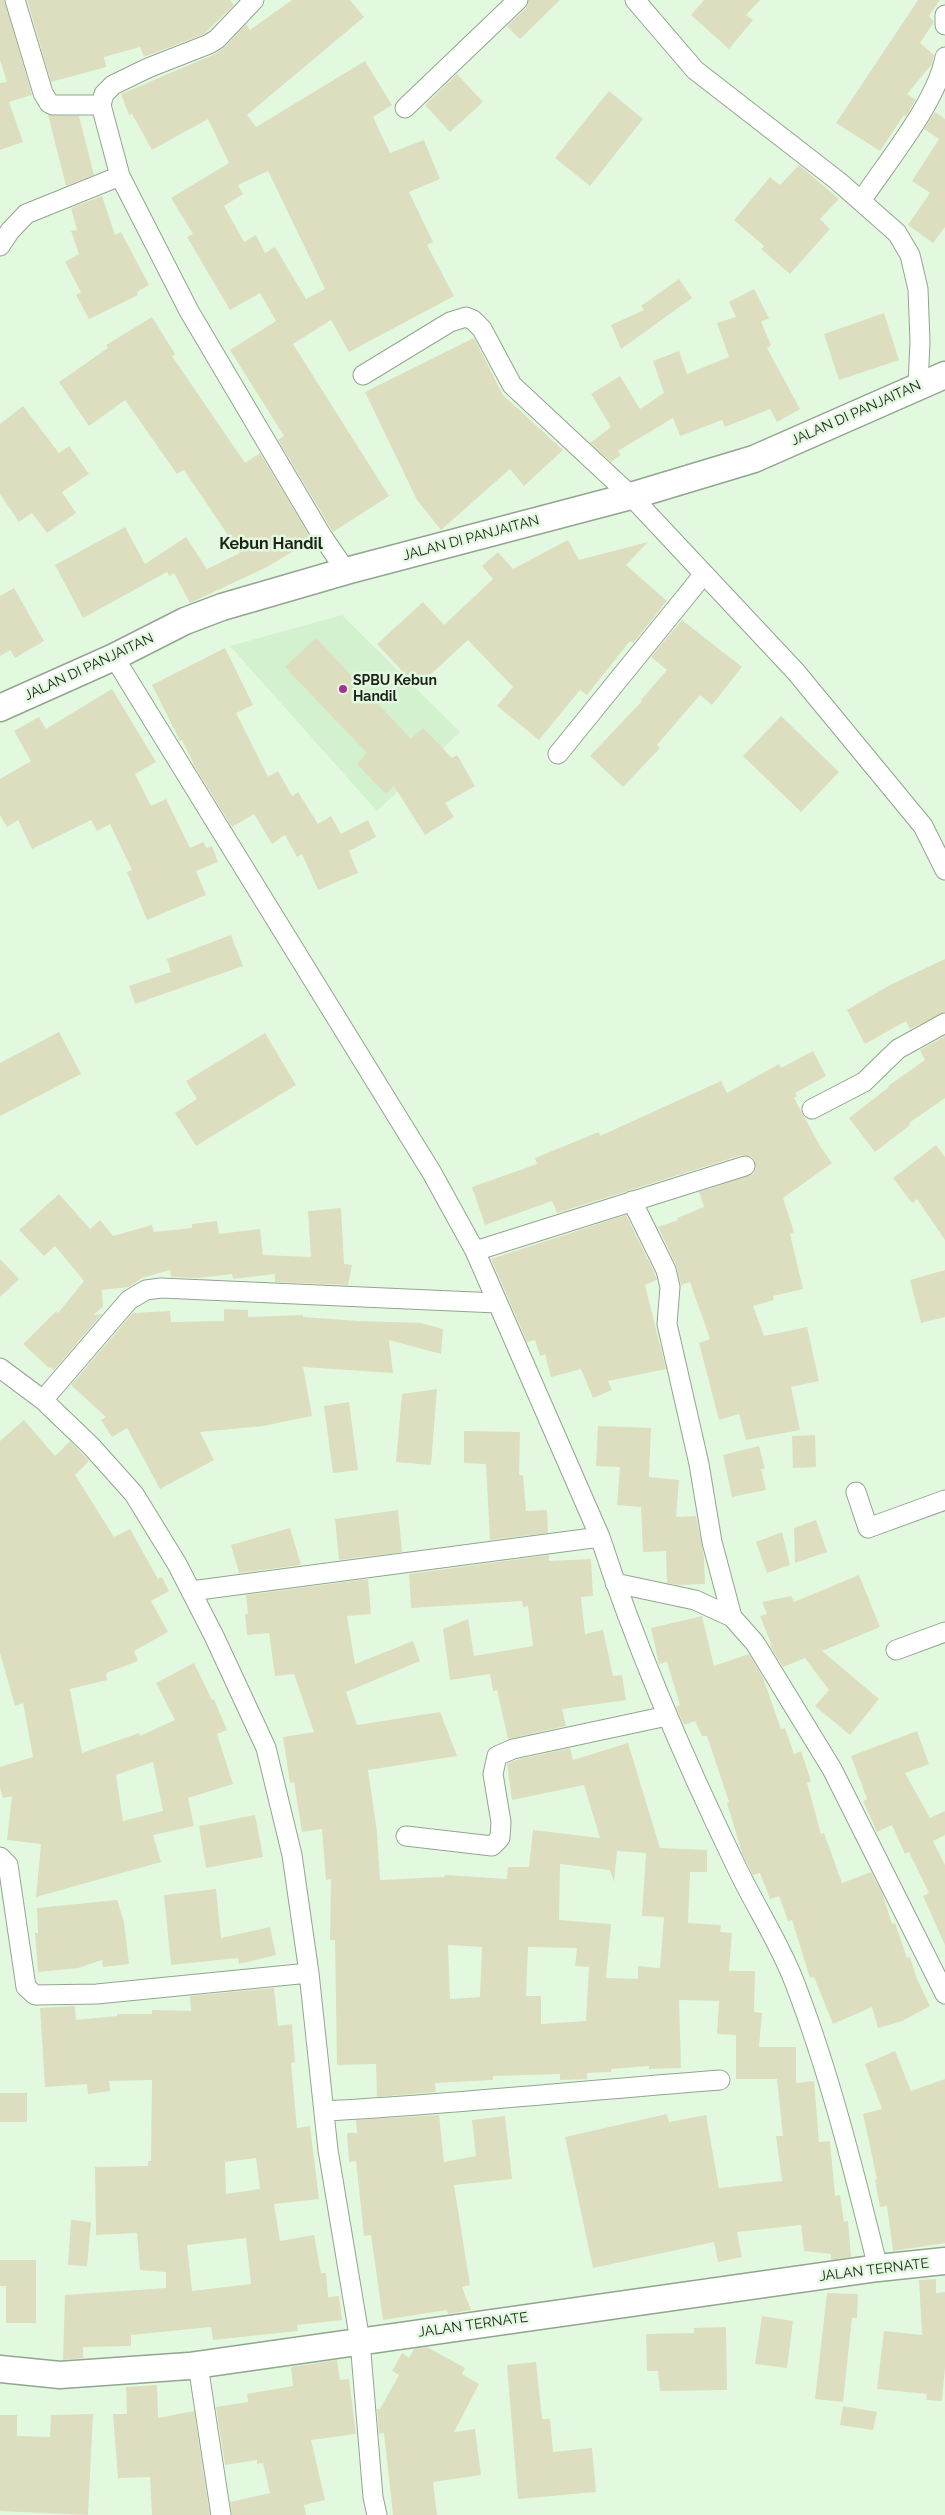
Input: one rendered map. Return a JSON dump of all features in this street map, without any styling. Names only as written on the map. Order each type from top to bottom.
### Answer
[{"type":"street","points":[[15,0],[43,93],[49,103],[53,105],[101,104]]},
{"type":"street","points":[[254,0],[218,39],[113,85],[104,94],[101,104],[120,176],[189,310],[322,536],[346,571]]},
{"type":"street","points":[[405,108],[518,0]]},
{"type":"street","points":[[635,0],[695,70],[861,201],[897,233],[910,255],[918,289],[920,342],[918,385]]},
{"type":"street","points":[[945,15],[945,25]]},
{"type":"street","points":[[861,201],[930,98],[943,68],[945,57]]},
{"type":"street","points":[[0,246],[10,231],[26,214],[120,176]]},
{"type":"street","points":[[363,375],[450,322],[466,317],[473,320],[482,329],[512,385],[631,496],[796,672],[923,826],[945,870]]},
{"type":"street","name":"JALAN DI PANJAITAN","points":[[0,708],[114,657],[186,621],[278,589],[631,496],[754,459],[945,374]]},
{"type":"street","points":[[558,754],[704,574]]},
{"type":"street","points":[[114,657],[432,1173],[475,1251],[600,1537],[615,1583],[667,1716],[737,1869],[794,1979],[846,2139],[878,2268]]},
{"type":"street","points":[[812,1109],[864,1082],[898,1049],[945,1023]]},
{"type":"street","points":[[475,1251],[745,1166]]},
{"type":"street","points":[[632,1201],[666,1270],[670,1287],[667,1324],[699,1464],[712,1542],[732,1617]]},
{"type":"street","points":[[43,1400],[129,1300],[146,1290],[161,1288],[497,1303]]},
{"type":"street","points":[[0,1368],[43,1400],[91,1446],[134,1494],[177,1564],[214,1636],[266,1748],[292,1855],[309,1973],[328,2150],[360,2340],[373,2497],[377,2515]]},
{"type":"street","points":[[856,1492],[868,1528],[945,1500]]},
{"type":"street","points":[[191,1591],[600,1537]]},
{"type":"street","points":[[615,1583],[695,1600],[732,1617],[755,1643],[832,1769],[945,1994]]},
{"type":"street","points":[[896,1650],[945,1632]]},
{"type":"street","points":[[406,1836],[492,1846],[500,1838],[501,1830],[493,1774],[497,1756],[513,1750],[667,1716]]},
{"type":"street","points":[[0,1857],[8,1865],[26,1987],[35,1996],[107,1994],[309,1973]]},
{"type":"street","points":[[325,2111],[441,2105],[534,2094],[720,2080]]},
{"type":"street","name":"JALAN TERNATE","points":[[0,2369],[60,2375],[119,2373],[198,2365],[360,2340],[878,2268],[945,2261]]},
{"type":"street","points":[[198,2365],[221,2515]]},
{"type":"shaded area","name":"SPBU Kebun Handil","points":[[342,615],[460,732],[377,811],[230,646]]},
{"type":"building","points":[[0,0],[4,0],[32,95],[9,102],[23,142],[0,150],[0,83],[7,82],[0,60]]},
{"type":"building","points":[[27,0],[230,0],[234,5],[204,34],[144,57],[140,47],[104,57],[106,67],[51,82]]},
{"type":"building","points":[[292,0],[350,0],[364,17],[247,115],[256,127],[365,61],[392,105],[373,117],[390,153],[424,140],[440,179],[409,192],[433,242],[427,245],[454,296],[349,352],[331,320],[293,344],[389,496],[333,532],[278,440],[284,436],[230,350],[276,321],[260,293],[230,310],[187,237],[193,234],[171,198],[229,163],[208,119],[152,150],[132,114],[129,115],[121,94],[215,54],[225,47],[246,24],[250,30]],"holes":[[[268,171],[325,289],[306,299],[275,247],[265,253],[256,235],[244,242],[224,206],[243,194],[238,185]]]},
{"type":"building","points":[[529,0],[560,0],[520,39],[507,26],[526,8]]},
{"type":"building","points":[[704,0],[760,0],[746,15],[753,20],[729,49],[691,15]]},
{"type":"building","points":[[918,0],[940,0],[929,16],[934,22],[920,43],[934,55],[932,64],[907,94],[916,100],[906,117],[904,115],[880,151],[836,123]]},
{"type":"building","points":[[457,74],[483,102],[450,132],[425,105]]},
{"type":"building","points":[[609,91],[643,119],[590,186],[555,158]]},
{"type":"building","points":[[935,112],[945,119],[945,227],[933,243],[908,225],[930,193],[912,181],[939,139],[924,129]]},
{"type":"building","points":[[48,115],[79,116],[94,175],[66,186]]},
{"type":"building","points":[[799,165],[839,199],[820,219],[830,229],[790,274],[761,249],[764,246],[734,220],[770,177],[780,185]]},
{"type":"building","points":[[102,196],[115,235],[121,232],[149,285],[137,292],[138,295],[89,319],[76,295],[81,292],[65,262],[79,254],[71,231],[77,230],[71,208]]},
{"type":"building","points":[[679,279],[692,298],[621,349],[611,325],[644,310],[641,306]]},
{"type":"building","points":[[754,289],[769,318],[761,322],[771,345],[767,348],[800,409],[777,422],[770,409],[725,427],[722,420],[680,436],[673,418],[618,451],[621,455],[611,462],[590,443],[611,427],[591,394],[620,376],[640,409],[664,393],[653,361],[679,351],[687,374],[729,357],[717,323],[736,317],[729,302]]},
{"type":"building","points":[[884,313],[899,360],[839,380],[824,334]]},
{"type":"building","points":[[152,317],[175,354],[172,356],[245,463],[260,453],[312,540],[267,567],[190,603],[174,573],[170,576],[167,572],[83,618],[55,565],[125,527],[145,564],[186,537],[207,569],[240,553],[184,470],[177,474],[125,400],[89,426],[59,382],[108,348],[106,345]]},
{"type":"building","points":[[474,338],[503,395],[563,450],[524,486],[510,469],[441,530],[417,500],[365,392]]},
{"type":"building","points":[[23,406],[59,453],[69,446],[89,474],[62,492],[76,513],[47,533],[32,513],[19,522],[0,494],[0,424]]},
{"type":"building","points":[[568,540],[579,560],[648,542],[626,565],[667,601],[633,643],[630,641],[587,695],[580,690],[539,740],[497,706],[513,687],[468,640],[417,687],[377,644],[423,602],[444,625],[493,579],[482,566],[498,552],[513,569]]},
{"type":"building","points":[[14,588],[44,641],[15,658],[10,650],[0,656],[0,596]]},
{"type":"building","points":[[682,620],[742,667],[712,705],[700,695],[657,745],[660,748],[623,787],[590,756],[642,701],[667,670],[651,657]]},
{"type":"building","points":[[316,638],[411,739],[423,728],[452,758],[457,755],[475,786],[445,803],[454,817],[425,835],[394,786],[386,794],[357,764],[367,753],[285,667]]},
{"type":"building","points":[[225,648],[253,705],[236,713],[268,777],[278,771],[292,796],[298,792],[318,824],[331,816],[341,834],[368,820],[376,837],[349,851],[358,873],[318,890],[302,854],[297,857],[285,835],[272,844],[254,814],[232,827],[195,767],[152,685]]},
{"type":"building","points":[[112,689],[156,762],[135,774],[151,806],[166,799],[190,848],[203,842],[207,848],[212,846],[218,862],[196,871],[206,895],[147,920],[127,872],[132,870],[110,824],[97,831],[91,820],[32,849],[18,820],[7,827],[0,815],[0,779],[31,761],[14,731],[39,717],[46,729]]},
{"type":"building","points":[[781,716],[839,772],[801,812],[743,756]]},
{"type":"building","points":[[231,935],[243,966],[135,1004],[129,986],[171,972],[167,959]]},
{"type":"building","points":[[945,959],[945,1012],[910,1029],[906,1021],[865,1044],[847,1010],[890,985]]},
{"type":"building","points":[[59,1032],[81,1074],[0,1116],[0,1063]]},
{"type":"building","points":[[265,1033],[296,1085],[196,1146],[175,1113],[197,1099],[186,1081]]},
{"type":"building","points":[[945,1036],[945,1098],[909,1123],[910,1125],[875,1152],[849,1118],[888,1086],[925,1060],[920,1050]]},
{"type":"building","points":[[813,1051],[826,1076],[795,1093],[797,1096],[794,1098],[820,1146],[832,1163],[783,1198],[794,1232],[790,1234],[803,1289],[773,1296],[774,1300],[753,1306],[764,1336],[807,1327],[819,1381],[791,1387],[800,1430],[746,1440],[739,1414],[719,1420],[699,1343],[710,1339],[690,1282],[681,1285],[676,1265],[658,1227],[678,1220],[677,1218],[704,1207],[699,1192],[753,1174],[756,1168],[752,1157],[742,1155],[557,1213],[552,1201],[485,1225],[472,1187],[537,1164],[535,1158],[599,1132],[600,1136],[721,1081],[727,1093],[779,1064],[781,1068]]},
{"type":"building","points":[[936,1145],[945,1157],[945,1240],[917,1199],[912,1203],[893,1178]]},
{"type":"building","points":[[59,1194],[90,1229],[100,1220],[113,1236],[152,1225],[154,1232],[192,1228],[192,1224],[217,1221],[219,1234],[260,1229],[263,1255],[311,1257],[308,1211],[341,1208],[344,1264],[352,1265],[348,1285],[275,1282],[275,1274],[233,1279],[232,1274],[199,1278],[171,1277],[170,1270],[142,1278],[129,1287],[102,1290],[103,1307],[93,1315],[102,1314],[54,1370],[49,1368],[23,1344],[56,1311],[58,1313],[84,1281],[55,1246],[44,1256],[19,1230]]},
{"type":"building","points":[[626,1215],[657,1280],[645,1285],[666,1369],[608,1381],[612,1390],[593,1398],[581,1369],[551,1377],[545,1354],[540,1356],[535,1340],[527,1342],[491,1259]]},
{"type":"building","points":[[0,1259],[19,1279],[0,1297]]},
{"type":"building","points":[[945,1270],[945,1317],[921,1323],[910,1280]]},
{"type":"building","points":[[224,1309],[248,1310],[248,1317],[303,1315],[303,1317],[359,1321],[421,1323],[443,1329],[441,1354],[389,1340],[393,1373],[303,1367],[312,1416],[263,1426],[200,1432],[214,1460],[160,1489],[127,1428],[112,1437],[101,1420],[106,1417],[71,1385],[133,1313],[170,1311],[171,1322],[224,1321]]},
{"type":"building","points":[[437,1389],[431,1465],[396,1462],[402,1394]]},
{"type":"building","points":[[349,1402],[358,1470],[333,1473],[324,1406]]},
{"type":"building","points":[[24,1420],[55,1456],[70,1441],[89,1461],[75,1475],[114,1537],[130,1529],[158,1579],[162,1577],[169,1591],[151,1601],[168,1632],[134,1651],[138,1661],[106,1673],[107,1680],[70,1689],[82,1753],[139,1733],[140,1736],[175,1720],[156,1683],[194,1663],[212,1700],[214,1699],[227,1730],[217,1734],[233,1784],[188,1798],[194,1826],[153,1835],[161,1862],[36,1897],[41,1844],[7,1840],[12,1796],[3,1798],[0,1787],[0,1767],[33,1757],[23,1703],[15,1706],[0,1653],[0,1441]],"holes":[[[153,1762],[163,1811],[123,1821],[116,1775]]]},
{"type":"building","points":[[598,1426],[651,1428],[649,1477],[679,1480],[676,1517],[696,1516],[704,1556],[705,1584],[678,1585],[667,1583],[666,1551],[643,1552],[641,1507],[617,1505],[620,1467],[596,1466]]},
{"type":"building","points":[[464,1431],[520,1432],[519,1475],[523,1475],[526,1511],[547,1510],[548,1533],[490,1540],[486,1464],[464,1463]]},
{"type":"building","points":[[815,1435],[816,1467],[793,1468],[792,1436]]},
{"type":"building","points":[[759,1446],[765,1469],[761,1469],[766,1490],[732,1497],[723,1455]]},
{"type":"building","points":[[398,1510],[402,1552],[339,1560],[335,1519]]},
{"type":"building","points":[[816,1520],[827,1552],[795,1563],[794,1528]]},
{"type":"building","points":[[290,1528],[301,1565],[239,1573],[231,1545]]},
{"type":"building","points":[[782,1532],[790,1565],[767,1573],[756,1542]]},
{"type":"building","points":[[549,1555],[549,1561],[591,1559],[593,1596],[581,1597],[585,1634],[603,1630],[613,1676],[622,1675],[626,1700],[562,1709],[566,1726],[508,1739],[497,1690],[493,1691],[490,1674],[450,1680],[443,1629],[468,1619],[474,1656],[533,1646],[528,1606],[523,1607],[522,1601],[411,1608],[409,1574]]},
{"type":"building","points":[[859,1575],[880,1627],[822,1651],[879,1699],[850,1735],[815,1706],[829,1690],[805,1658],[783,1667],[770,1646],[772,1646],[760,1616],[767,1614],[762,1602],[791,1596],[794,1602]]},
{"type":"building","points":[[368,1579],[371,1614],[347,1616],[355,1664],[413,1641],[420,1661],[346,1692],[357,1725],[440,1712],[457,1756],[368,1770],[377,1832],[380,1880],[444,1877],[445,1875],[507,1879],[508,1867],[529,1867],[533,1830],[600,1838],[584,1785],[512,1800],[507,1764],[516,1760],[570,1748],[573,1760],[628,1743],[660,1848],[707,1850],[707,1872],[690,1872],[688,1923],[721,1925],[720,1932],[732,1933],[729,1971],[755,1971],[754,2012],[762,2013],[759,2047],[796,2047],[796,2083],[814,2081],[819,2142],[830,2141],[835,2196],[840,2195],[844,2222],[848,2221],[851,2257],[831,2260],[831,2254],[804,2251],[801,2225],[737,2232],[742,2257],[718,2262],[714,2242],[593,2268],[565,2137],[667,2114],[669,2122],[706,2115],[719,2188],[782,2181],[776,2136],[783,2136],[777,2079],[736,2079],[736,2035],[717,2034],[719,2001],[679,2000],[681,2068],[649,2069],[649,2066],[611,2069],[611,2072],[587,2073],[587,2079],[560,2080],[560,2074],[493,2076],[493,2080],[435,2083],[436,2092],[377,2097],[376,2064],[337,2065],[335,1940],[330,1940],[331,1879],[326,1880],[322,1829],[302,1832],[294,1782],[290,1783],[283,1737],[314,1732],[294,1674],[275,1676],[269,1633],[247,1635],[245,1614],[248,1614],[246,1595]],"holes":[[[617,1851],[646,1853],[642,1916],[664,1917],[660,1968],[638,1966],[638,1979],[606,1978],[611,1924],[559,1920],[560,1864],[610,1870],[614,1882]],[[448,1945],[482,1947],[480,1997],[450,1999]],[[528,1947],[577,1948],[575,1966],[589,1967],[586,2021],[541,2024],[541,1996],[526,1996]]]},
{"type":"building","points":[[702,1616],[714,1666],[749,1654],[763,1678],[781,1729],[785,1728],[794,1754],[801,1751],[811,1781],[807,1783],[821,1834],[824,1833],[842,1883],[871,1872],[882,1893],[892,1924],[895,1923],[907,1958],[910,1957],[917,1979],[930,2006],[902,2021],[878,2028],[872,2007],[833,2024],[814,1977],[810,1978],[792,1920],[788,1921],[779,1896],[770,1899],[760,1873],[753,1875],[742,1853],[727,1803],[729,1802],[707,1736],[702,1736],[695,1721],[684,1725],[676,1707],[680,1705],[667,1662],[659,1664],[651,1628]]},
{"type":"building","points":[[917,1731],[929,1764],[905,1773],[930,1818],[945,1811],[945,1835],[933,1841],[945,1865],[945,1945],[923,1896],[929,1893],[909,1852],[905,1854],[892,1825],[877,1832],[863,1801],[867,1799],[851,1756]]},
{"type":"building","points":[[255,1815],[263,1857],[206,1868],[199,1826]]},
{"type":"building","points":[[216,1889],[221,1938],[270,1927],[276,1955],[239,1964],[238,1958],[171,1965],[164,1895]]},
{"type":"building","points":[[117,1900],[124,1922],[129,1964],[103,1967],[102,1960],[78,1968],[38,1972],[35,1933],[38,1933],[37,1908]]},
{"type":"building","points":[[274,1988],[278,2026],[292,2024],[295,2062],[291,2063],[297,2128],[310,2126],[319,2199],[274,2204],[280,2241],[314,2235],[321,2273],[326,2273],[328,2297],[339,2296],[342,2320],[297,2325],[298,2331],[213,2340],[211,2327],[131,2335],[131,2346],[83,2347],[83,2358],[63,2360],[65,2295],[166,2288],[166,2272],[140,2270],[137,2233],[96,2235],[95,2167],[148,2166],[148,2161],[151,2161],[152,2080],[109,2081],[110,2091],[88,2094],[87,2084],[45,2087],[40,2008],[75,2006],[76,2020],[117,2016],[117,2014],[152,2014],[152,2010],[191,2011],[190,1996]],"holes":[[[256,2158],[260,2189],[226,2194],[225,2162]],[[246,2238],[251,2284],[192,2291],[187,2245]]]},
{"type":"building","points":[[895,2051],[911,2091],[945,2079],[945,2243],[893,2251],[887,2206],[880,2207],[875,2180],[877,2179],[863,2114],[882,2109],[865,2064]]},
{"type":"building","points":[[0,2093],[27,2093],[27,2122],[0,2122]]},
{"type":"building","points":[[439,2115],[444,2162],[476,2156],[472,2120],[505,2116],[512,2179],[454,2185],[470,2285],[462,2287],[471,2310],[448,2314],[447,2310],[383,2320],[371,2235],[364,2236],[356,2161],[349,2162],[347,2133],[357,2133],[356,2120]]},
{"type":"building","points":[[71,2220],[91,2222],[87,2266],[68,2265]]},
{"type":"building","points":[[0,2260],[36,2260],[36,2323],[6,2323],[6,2286],[0,2286]]},
{"type":"building","points":[[936,2279],[936,2293],[945,2292],[945,2367],[942,2401],[926,2400],[927,2394],[877,2389],[884,2331],[922,2335],[919,2280]]},
{"type":"building","points":[[827,2293],[858,2294],[857,2318],[852,2318],[843,2402],[815,2399]]},
{"type":"building","points":[[762,2316],[793,2321],[787,2368],[755,2364]]},
{"type":"building","points":[[726,2327],[727,2390],[660,2391],[658,2371],[647,2371],[646,2334],[694,2333],[694,2328]]},
{"type":"building","points":[[427,2347],[465,2368],[462,2374],[479,2384],[454,2432],[475,2429],[481,2475],[433,2482],[437,2515],[393,2515],[384,2433],[379,2434],[377,2409],[380,2409],[399,2375],[392,2371],[402,2353],[409,2358],[414,2349]]},
{"type":"building","points":[[337,2360],[340,2380],[349,2379],[356,2434],[311,2440],[325,2500],[304,2505],[306,2515],[232,2515],[230,2502],[270,2493],[263,2463],[257,2464],[257,2460],[225,2465],[216,2407],[248,2402],[247,2394],[293,2386],[291,2367]]},
{"type":"building","points":[[536,2362],[542,2419],[550,2419],[553,2452],[592,2448],[596,2492],[518,2499],[507,2365]]},
{"type":"building","points":[[157,2385],[158,2418],[194,2411],[210,2515],[152,2515],[150,2477],[118,2478],[113,2414],[127,2414],[126,2387]]},
{"type":"building","points":[[843,2406],[877,2412],[873,2430],[840,2425]]},
{"type":"building","points":[[93,2414],[88,2515],[0,2511],[0,2415],[17,2415],[17,2436],[50,2437],[51,2415]]},
{"type":"place","name":"SPBU Kebun Handil","points":[[343,689]]},
{"type":"district","name":"Kebun Handil","points":[[271,544]]}]
